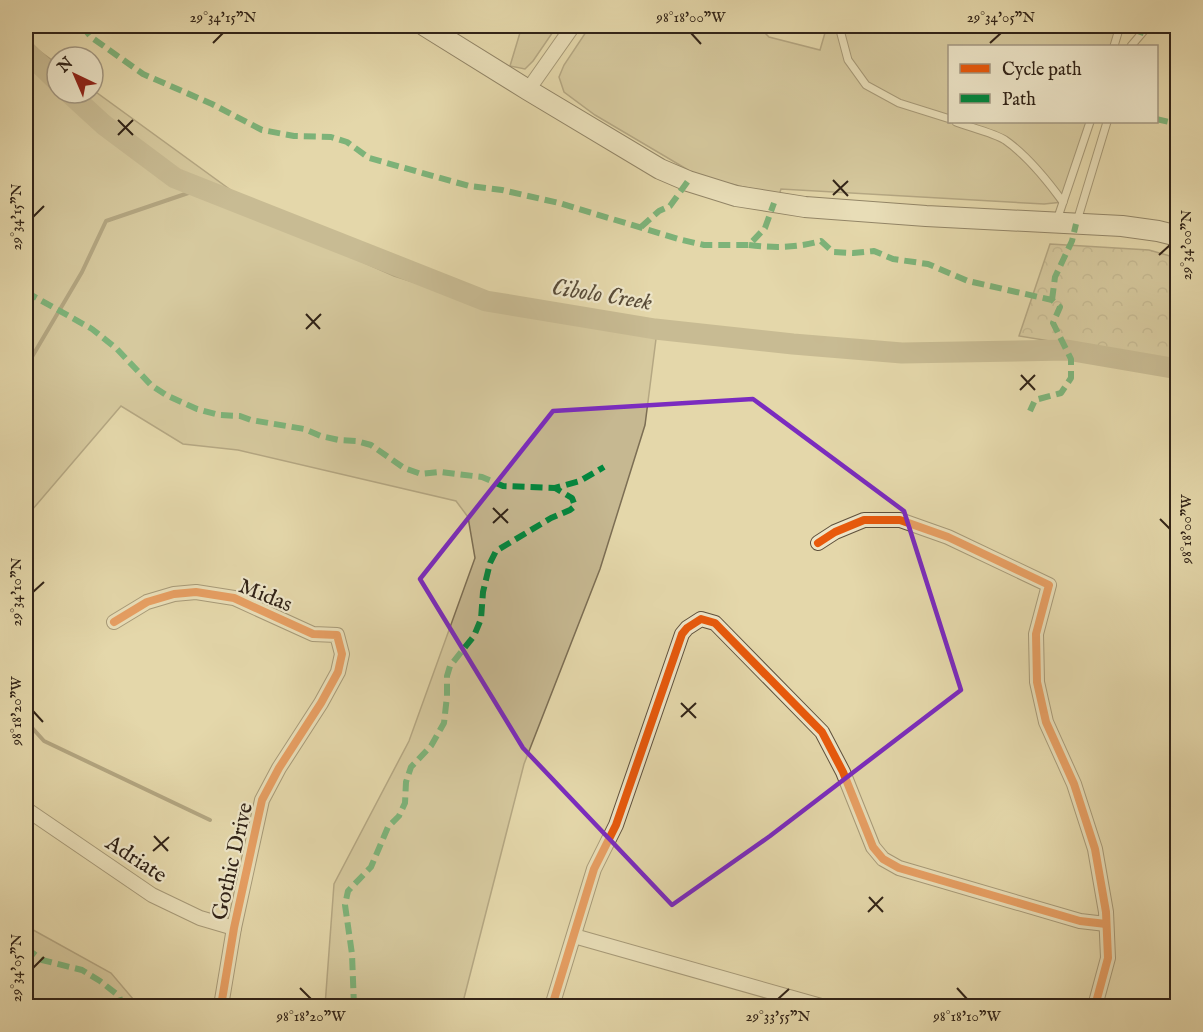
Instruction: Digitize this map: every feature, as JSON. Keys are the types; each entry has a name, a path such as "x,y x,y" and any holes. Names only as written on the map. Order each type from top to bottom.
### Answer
{"main road":[{"path":"425,26 660,169 688,181 736,196 805,207 1122,226 1178,236"}],"street":[{"path":"528,90 573,26"},
{"path":"818,543 835,532 864,520 900,520 948,537 1049,585 1036,634 1037,682 1047,722 1074,784 1095,849 1106,924 1108,958 1095,1006"},
{"name":"Midas","path":"114,622 147,602 174,594 196,592 234,598 313,634 337,635"},
{"path":"552,1006 594,869 616,825 682,634 701,614 715,623 822,732 843,772 873,847 883,859 899,868 1080,921 1106,924"},
{"name":"Gothic Drive","path":"221,1006 234,928 262,801 279,768 338,672 342,654 337,635"},
{"name":"Adriate","path":"26,809 152,895 200,918 234,928"},
{"path":"574,936 821,1006"}],"lane":[{"path":"841,26 848,60 866,85 899,103 948,118"},
{"path":"1114,45 1120,26"},
{"path":"1132,45 1148,26"},
{"path":"959,123 1003,139 1048,182 1063,202"},
{"path":"1066,223 1063,202 1090,123"},
{"path":"1066,223 1107,123"}],"highlighted area":[{"path":"753,399 904,511 961,690 770,836 672,905 523,748 420,579 553,411"}],"green space":[{"path":"522,26 557,26 525,69 510,66"},
{"path":"590,26 758,26 769,37 820,50 827,26 1120,26 1114,45 948,45 948,123 1090,123 1063,202 1044,204 781,189 779,195 700,177 595,115 564,92 559,77 564,65"},
{"path":"26,41 45,55 45,105 105,105 105,99 279,225 394,276 499,309 613,330 657,331 645,425 600,569 524,764 462,1006 325,1006 334,884 409,741 475,558 468,517 456,501 238,450 183,444 121,406 26,517"},
{"path":"1050,244 1149,250 1177,258 1177,372 1129,354 1019,336"},
{"path":"26,926 111,973 139,1006 26,1006"}],"waterway":[{"name":"Cibolo Creek","path":"26,51 45,69"},
{"name":"Cibolo Creek","path":"82,105 104,125 175,178 486,301 655,329 793,344 902,353 1067,350 1178,369"},
{"path":"26,367 82,272 106,221 203,188"},
{"path":"26,721 44,741 210,820"}],"marked path":[{"path":"82,26 91,37 143,74 212,104 262,130 294,136 331,137 347,142 369,158 469,186 502,190 559,203 704,245 749,245 765,228 774,203"},
{"path":"1140,35 1143,26"},
{"path":"1158,119 1178,124"},
{"path":"641,227 659,211 670,206 688,181"},
{"path":"1052,300 1055,277 1072,241 1076,224"},
{"path":"749,245 785,247 821,241 833,252 874,251 893,259 928,264 968,281 1052,300 1060,307 1053,323 1071,359 1071,378 1061,393 1035,400 1030,411"},
{"path":"26,292 92,329 117,349 151,385 166,395 197,409 219,415 240,416 304,429 321,436 371,445 404,468 421,474 440,472 482,477 503,486 555,488 580,481 604,467"},
{"path":"354,1006 352,954 345,905 348,891 371,867 388,827 399,816 405,803 406,782 411,767 431,746 444,723 447,676 450,666 474,636 481,619 483,592 490,563 496,551 575,506 572,498 555,488"},
{"path":"26,948 42,960 82,970 119,996 122,1006"}],"cycle path":[{"path":"818,543 835,532 864,520 900,520 948,537 1049,585 1036,634 1037,682 1046,722 1074,784 1095,849 1106,912 1108,958 1095,1006"},
{"path":"114,622 147,602 174,594 196,592 234,598 313,634 337,635 342,654 338,672 262,800 234,928 221,1006"},
{"path":"552,1006 594,869 616,825 682,634 701,619 715,623 822,732 843,772 873,847 883,859 899,868 1080,921 1106,924"}]}
